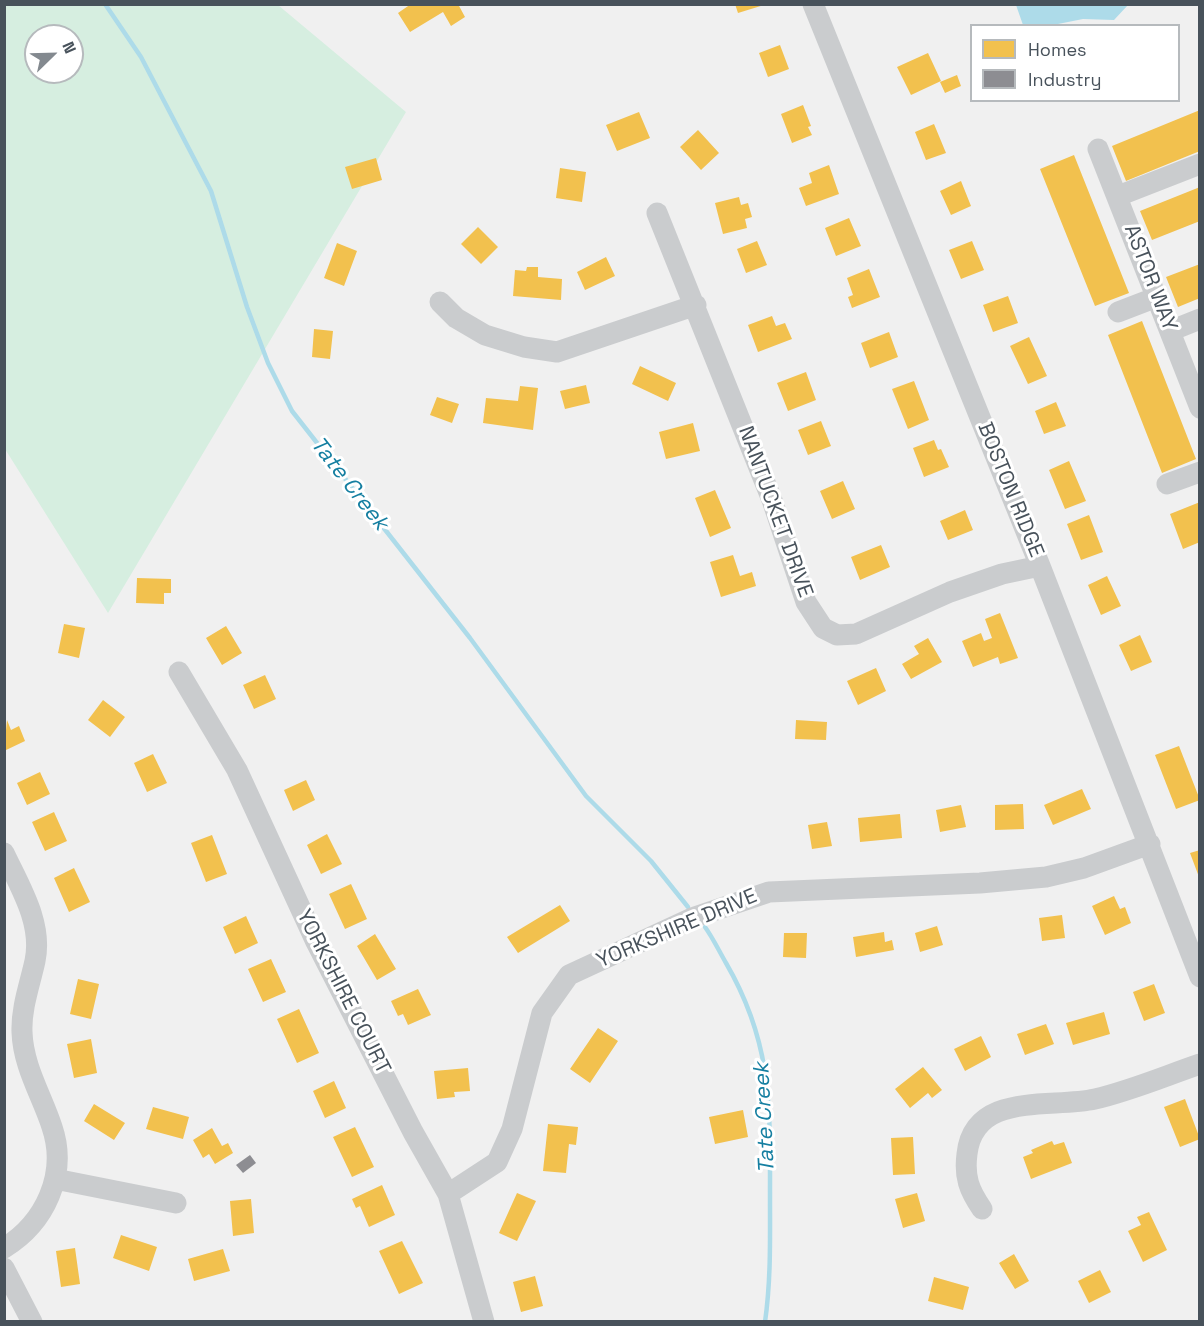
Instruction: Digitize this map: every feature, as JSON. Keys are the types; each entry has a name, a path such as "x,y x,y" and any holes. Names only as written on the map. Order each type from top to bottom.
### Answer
{"street":[{"name":"BOSTON RIDGE","path":"813,4 1040,566 1200,977"},
{"name":"ASTOR WAY","path":"1098,149 1200,408"},
{"path":"1118,196 1200,164"},
{"name":"NANTUCKET DRIVE","path":"657,213 696,305 772,500 806,602 823,627 837,635 856,634 950,592 1002,574 1040,566"},
{"path":"1118,312 1157,297"},
{"path":"441,302 456,318 485,335 524,347 557,352 696,305"},
{"path":"1170,331 1200,319"},
{"path":"1167,484 1200,472"},
{"name":"YORKSHIRE COURT","path":"178,672 237,770 316,942 413,1132 448,1194 484,1322"},
{"name":"YORKSHIRE DRIVE","path":"448,1194 497,1162 512,1130 542,1013 569,975 692,918 769,892 981,883 1046,877 1084,868 1150,844"},
{"path":"4,854 33,918 36,958 22,1032 25,1053 56,1142 55,1179 47,1205 35,1223 4,1248"},
{"path":"982,1209 970,1192 965,1172 968,1143 983,1119 1001,1110 1027,1104 1058,1105 1096,1098 1200,1065"},
{"path":"55,1179 176,1203"},
{"path":"4,1268 32,1322"}],"green space":[{"path":"5,5 278,5 406,112 108,613 5,449"}],"water":[{"path":"1016,4 1128,5 1114,20 1083,19 1058,24 1023,24"}],"building: Homes":[{"path":"411,4 458,4 465,17 451,26 443,12 410,32 398,13"},
{"path":"735,4 764,4 764,5 738,13"},
{"path":"780,45 789,69 768,77 759,53"},
{"path":"928,53 941,81 911,95 897,67"},
{"path":"957,75 961,86 945,93 940,82"},
{"path":"803,105 812,135 792,143 781,114"},
{"path":"1200,110 1200,151 1126,181 1112,146"},
{"path":"639,112 650,138 617,151 606,125"},
{"path":"934,124 946,153 926,160 915,132"},
{"path":"698,130 719,153 701,170 680,147"},
{"path":"1074,155 1129,293 1095,306 1040,169"},
{"path":"376,158 382,180 352,189 345,167"},
{"path":"829,165 839,194 806,206 799,188 812,183 809,173"},
{"path":"560,168 586,172 582,202 556,198"},
{"path":"961,181 971,206 951,215 940,191"},
{"path":"1200,187 1200,221 1152,240 1140,211"},
{"path":"739,197 741,205 748,203 752,217 745,219 747,228 723,234 715,203"},
{"path":"849,218 861,246 836,256 825,228"},
{"path":"478,227 498,247 481,264 461,244"},
{"path":"757,241 767,265 746,273 737,249"},
{"path":"972,241 984,270 961,279 949,250"},
{"path":"337,243 357,251 344,286 324,278"},
{"path":"606,257 615,276 585,290 577,272"},
{"path":"1200,264 1200,298 1178,307 1166,277"},
{"path":"527,267 538,267 538,277 562,279 561,300 513,296 515,270 526,271"},
{"path":"869,269 880,297 852,308 848,297 853,295 847,278"},
{"path":"1008,296 1018,323 993,332 983,305"},
{"path":"772,316 776,326 785,323 792,339 758,352 748,325"},
{"path":"1142,321 1196,459 1162,473 1108,335"},
{"path":"314,329 333,331 330,359 312,357"},
{"path":"889,332 898,357 870,368 861,343"},
{"path":"1029,337 1047,376 1028,384 1010,346"},
{"path":"640,366 676,383 668,401 632,384"},
{"path":"806,372 816,400 788,411 777,383"},
{"path":"914,381 929,420 908,429 892,389"},
{"path":"586,385 590,403 565,409 560,391"},
{"path":"520,386 538,388 533,430 483,423 486,398 518,401"},
{"path":"437,397 459,404 452,423 430,415"},
{"path":"1056,402 1066,426 1044,434 1035,411"},
{"path":"821,421 831,446 808,455 798,430"},
{"path":"693,423 700,451 666,459 659,432"},
{"path":"934,440 949,467 924,477 913,448"},
{"path":"1069,461 1086,501 1065,509 1049,470"},
{"path":"843,481 855,509 832,519 820,491"},
{"path":"715,490 731,528 710,537 695,498"},
{"path":"1200,502 1200,542 1183,549 1170,514"},
{"path":"965,510 973,530 948,540 940,521"},
{"path":"1089,515 1103,552 1081,560 1067,524"},
{"path":"881,545 890,567 860,580 851,557"},
{"path":"733,555 740,576 752,572 756,586 721,597 710,562"},
{"path":"1107,576 1121,606 1101,615 1088,585"},
{"path":"137,578 171,579 171,593 164,593 164,604 136,603"},
{"path":"1000,613 1018,658 1000,664 998,657 973,667 962,641 981,633 984,641 992,638 985,619"},
{"path":"64,624 85,628 79,658 58,653"},
{"path":"226,626 242,653 222,665 206,638"},
{"path":"1140,635 1152,662 1131,671 1119,645"},
{"path":"928,638 942,662 911,679 902,664 919,654 914,646"},
{"path":"876,668 886,691 858,705 847,681"},
{"path":"265,675 276,699 254,709 243,685"},
{"path":"103,700 125,717 110,737 88,720"},
{"path":"7,720 11,730 19,726 25,741 4,751"},
{"path":"796,720 827,722 826,740 795,739"},
{"path":"1179,746 1200,800 1176,809 1155,755"},
{"path":"153,754 167,783 147,792 134,763"},
{"path":"40,772 50,794 27,805 17,783"},
{"path":"306,780 315,800 293,811 284,790"},
{"path":"1082,789 1091,809 1053,825 1044,805"},
{"path":"1023,804 1024,829 995,830 995,805"},
{"path":"961,805 966,827 940,832 936,810"},
{"path":"54,812 67,841 45,851 32,822"},
{"path":"900,814 902,838 860,842 858,818"},
{"path":"827,822 832,846 812,849 808,825"},
{"path":"327,834 342,864 321,874 307,845"},
{"path":"212,835 227,874 206,882 191,843"},
{"path":"1200,850 1200,877 1199,877 1190,853"},
{"path":"74,868 90,902 69,912 54,878"},
{"path":"351,884 367,919 345,929 329,894"},
{"path":"1114,896 1120,909 1125,907 1131,923 1105,935 1092,906"},
{"path":"560,905 570,921 518,953 507,937"},
{"path":"1062,915 1065,938 1042,941 1039,918"},
{"path":"246,916 258,943 235,954 223,927"},
{"path":"937,926 943,945 920,952 915,933"},
{"path":"884,932 885,942 892,940 894,950 856,957 853,937"},
{"path":"784,933 807,933 806,958 783,957"},
{"path":"375,934 396,969 377,980 357,946"},
{"path":"271,959 286,992 263,1002 248,969"},
{"path":"78,979 99,984 91,1019 70,1014"},
{"path":"1154,984 1165,1013 1144,1021 1133,992"},
{"path":"418,989 431,1015 408,1025 403,1014 398,1016 391,1001"},
{"path":"299,1009 319,1053 297,1063 277,1019"},
{"path":"1104,1012 1110,1034 1073,1045 1066,1023"},
{"path":"1046,1024 1054,1044 1025,1055 1017,1034"},
{"path":"598,1028 618,1041 590,1083 570,1069"},
{"path":"981,1036 991,1057 965,1071 954,1049"},
{"path":"91,1039 97,1073 74,1078 67,1044"},
{"path":"923,1067 942,1090 932,1098 928,1093 910,1108 895,1089"},
{"path":"468,1068 470,1091 454,1092 455,1097 437,1099 434,1071"},
{"path":"334,1081 346,1108 325,1118 313,1091"},
{"path":"1185,1099 1200,1139 1180,1147 1164,1107"},
{"path":"94,1104 125,1123 114,1140 84,1121"},
{"path":"153,1107 189,1117 183,1139 146,1129"},
{"path":"743,1110 748,1137 715,1144 709,1117"},
{"path":"548,1124 578,1127 576,1145 569,1144 566,1173 543,1171"},
{"path":"355,1127 374,1167 352,1177 333,1137"},
{"path":"212,1128 222,1146 228,1143 233,1153 215,1164 209,1154 203,1158 193,1140"},
{"path":"913,1137 915,1174 893,1175 891,1138"},
{"path":"1052,1141 1054,1145 1064,1142 1072,1163 1031,1179 1023,1157 1033,1153 1031,1150"},
{"path":"382,1185 395,1215 369,1227 360,1206 356,1208 352,1199"},
{"path":"517,1193 536,1201 517,1241 499,1233"},
{"path":"917,1193 925,1221 903,1228 895,1199"},
{"path":"251,1199 254,1233 233,1236 230,1201"},
{"path":"1149,1212 1167,1250 1143,1262 1128,1231 1141,1225 1137,1217"},
{"path":"121,1235 157,1247 149,1271 113,1258"},
{"path":"402,1241 423,1283 399,1294 379,1251"},
{"path":"75,1248 80,1284 61,1287 56,1251"},
{"path":"223,1249 230,1271 194,1281 188,1259"},
{"path":"1014,1254 1029,1281 1015,1289 999,1263"},
{"path":"1100,1270 1111,1292 1089,1303 1078,1281"},
{"path":"535,1276 543,1306 521,1312 513,1282"},
{"path":"934,1277 969,1287 963,1310 928,1301"}],"building: Industry":[{"path":"250,1155 256,1163 243,1173 236,1165"}],"waterway":[{"name":"Tate Creek","path":"105,4 141,57 211,191 247,307 268,363 292,411 470,638 586,796 651,861 688,907"},
{"name":"Tate Creek","path":"705,927 741,993 753,1021 766,1077 770,1134 770,1229 765,1322"}]}
